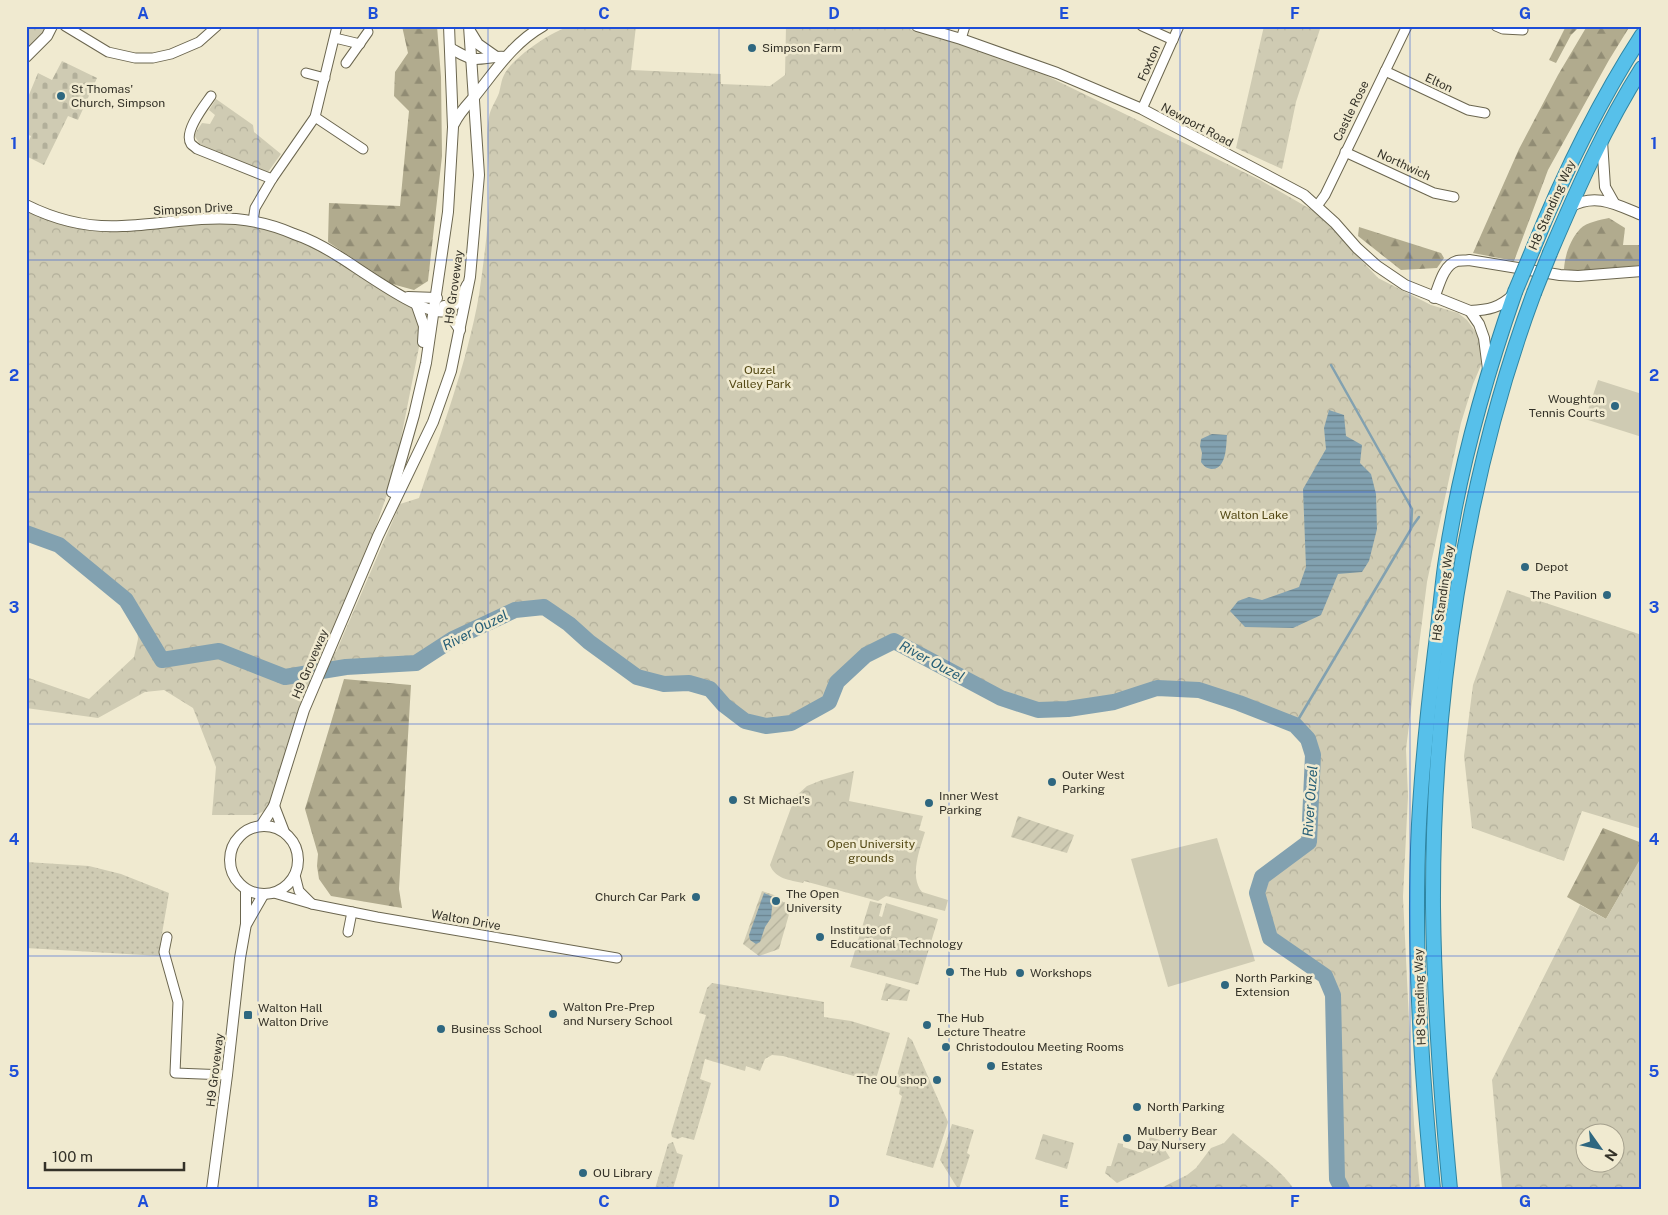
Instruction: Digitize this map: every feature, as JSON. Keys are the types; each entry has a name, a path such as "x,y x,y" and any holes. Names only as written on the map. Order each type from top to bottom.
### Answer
{"highway":[{"name":"H8 Standing Way","path":"1432,1189 1419,982 1417,906 1424,744 1446,564 1462,479 1488,374 1515,292 1571,161 1622,66 1642,36"},
{"name":"H8 Standing Way","path":"1450,1189 1444,1128 1435,982 1433,906 1439,763 1448,665 1461,567 1489,437 1534,293 1570,207 1602,140 1642,68"}],"street":[{"path":"26,57 47,36 52,26"},
{"path":"65,26 108,52 135,58 153,58 170,54 199,42 217,26"},
{"path":"253,221 255,208 272,179 315,117 337,26"},
{"name":"H9 Groveway","path":"378,536 397,478 426,363 448,212 453,126 449,26"},
{"path":"453,126 500,57 543,26"},
{"name":"Newport Road","path":"916,26 961,39 1057,73 1142,109 1296,191 1317,206 1377,266 1405,285 1470,311"},
{"path":"961,39 965,26"},
{"path":"1142,26 1172,40"},
{"name":"Foxton","path":"1142,109 1179,26"},
{"name":"Castle Rose","path":"1317,206 1325,195 1407,26"},
{"path":"1496,26 1503,29 1523,30"},
{"path":"469,28 478,44 500,57"},
{"name":"H9 Groveway","path":"261,826 274,806 304,710 378,536 433,422 451,371 470,277 479,175 469,28"},
{"path":"346,63 368,32"},
{"path":"334,38 360,44"},
{"path":"450,48 470,58 500,57"},
{"name":"Elton","path":"1384,71 1468,110 1485,113"},
{"path":"306,73 325,78"},
{"path":"211,96 191,127 189,137 191,144 198,149 272,179"},
{"path":"315,117 363,149"},
{"path":"1602,140 1605,186 1614,203"},
{"name":"Northwich","path":"1345,152 1434,193 1454,197"},
{"path":"1570,207 1580,201 1598,199 1614,203 1642,215"},
{"name":"Simpson Drive","path":"26,205 59,219 100,226 122,226 212,218 253,221 311,240 336,254 395,293 434,311"},
{"path":"1434,298 1442,276 1448,266 1456,261 1469,260 1560,275 1578,276 1642,272"},
{"path":"434,311 447,310 460,296 470,277"},
{"path":"1470,311 1485,310 1504,303 1515,292"},
{"name":"Simpson Drive","path":"406,297 436,298"},
{"path":"436,298 447,310 460,330"},
{"path":"414,415 414,389 424,337 424,326 416,303"},
{"path":"1470,311 1479,324 1484,338 1488,374"},
{"path":"274,806 284,832"},
{"path":"261,826 277,828 284,832 292,841 297,851 298,863 295,875 288,884 274,893 263,895 246,890 239,884 230,869 229,859 235,841 242,833 251,828 261,826"},
{"path":"295,875 299,892 312,904"},
{"name":"H9 Groveway","path":"212,1189 240,958 246,924 246,890"},
{"name":"Walton Drive","path":"274,893 312,904 352,912 617,958"},
{"name":"H9 Groveway","path":"246,924 263,895"},
{"path":"348,932 352,912"},
{"path":"167,937 164,952 178,1002 175,1072 227,1075"}],"green space":[{"path":"26,26 52,26 26,57"},
{"path":"402,26 437,26 441,77 442,156 428,281 414,290 392,284 328,242 329,203 400,206 409,111 394,96 395,72 408,53"},
{"name":"Ouzel Valley Park","path":"570,26 636,26 631,70 721,74 721,84 770,86 785,75 786,26 899,26 984,51 1039,72 1260,180 1312,210 1327,223 1378,278 1431,305 1458,313 1467,320 1478,335 1482,351 1482,363 1473,384 1461,423 1427,582 1406,749 1408,796 1403,897 1414,1124 1420,1189 1342,1189 1337,1179 1333,995 1325,976 1270,938 1257,893 1262,877 1309,842 1313,755 1308,739 1295,725 1239,703 1199,690 1157,688 1114,702 1068,709 1038,710 1001,698 894,641 866,655 837,682 829,702 806,718 799,721 766,726 745,721 724,705 710,689 689,683 664,684 637,677 544,607 515,610 453,639 416,663 346,667 321,671 274,806 256,815 212,815 216,767 193,708 164,690 145,692 98,718 26,708 26,677 89,699 134,657 138,639 136,617 126,600 59,545 26,533 26,205 78,223 212,218 282,229 406,297 419,324 420,342 394,474 329,651 336,652 400,504 419,498 461,372 479,295 486,242 489,202 487,135 489,117 499,93 503,77 515,61 524,53 543,39"},
{"path":"1264,26 1321,26 1296,102 1282,169 1236,148"},
{"path":"1566,26 1580,26 1571,35 1556,63 1549,60"},
{"path":"1587,26 1630,26 1548,170 1514,261 1473,253 1519,149 1558,75"},
{"path":"62,61 97,78 78,120 68,116 44,165 26,156 26,148 31,136 26,134 26,102 38,73 52,80"},
{"path":"216,99 253,125 254,132 281,154 268,172 201,146 194,135 202,123 210,124 215,115 209,110"},
{"path":"1609,218 1625,228 1623,245 1642,245 1642,265 1580,272 1564,269 1573,238 1580,229 1590,223"},
{"path":"1359,227 1441,253 1444,258 1437,268 1401,270 1358,236"},
{"name":"Woughton Tennis Courts","path":"1598,380 1642,394 1642,437 1585,419"},
{"path":"1507,590 1642,635 1642,829 1582,811 1564,861 1472,828 1464,756 1473,685"},
{"path":"344,679 411,685 399,889 402,908 331,896 319,879 318,854 305,809"},
{"name":"Open University grounds","path":"854,771 849,801 923,816 919,830 925,832 918,854 916,878 922,892 948,900 945,911 886,896 878,901 804,881 803,883 793,881 779,876 772,870 770,865 795,797 807,786"},
{"path":"1018,816 1074,835 1067,853 1011,837"},
{"path":"1603,828 1642,843 1642,857 1606,919 1567,897"},
{"path":"1217,838 1255,961 1168,987 1131,859"},
{"path":"1639,861 1642,862 1642,1189 1502,1189 1492,1080 1580,905 1606,919"},
{"path":"26,862 89,866 121,874 169,893 160,945 160,956 26,948"},
{"path":"762,891 777,896 783,902 792,904 779,949 759,956 743,944"},
{"path":"870,901 882,904 879,916 882,917 886,903 938,919 918,985 850,967"},
{"path":"712,983 824,1002 824,1017 851,1021 890,1033 875,1082 783,1056 772,1055 765,1059 760,1071 746,1066 745,1071 705,1059 700,1079 711,1083 694,1140 672,1137 671,1133 706,1015 699,1013 707,988"},
{"path":"886,983 910,990 907,1001 881,1000"},
{"path":"908,1037 912,1040 948,1122 933,1168 886,1155 902,1096 899,1094 900,1088 894,1086"},
{"path":"952,1124 974,1130 967,1153 970,1155 959,1189 940,1160"},
{"path":"1233,1133 1274,1167 1294,1189 1159,1189 1187,1175 1196,1168 1211,1148 1224,1143"},
{"path":"1043,1134 1074,1143 1067,1169 1035,1159"},
{"path":"1150,1137 1163,1141 1162,1145 1170,1158 1117,1183 1105,1173 1107,1166 1111,1166 1118,1143 1123,1144 1123,1147 1143,1153"},
{"path":"673,1142 677,1153 683,1155 673,1189 655,1189 668,1144"}],"water":[{"name":"Walton Lake","path":"1329,410 1344,415 1346,436 1362,445 1360,463 1371,474 1376,494 1377,529 1369,561 1362,572 1338,574 1321,615 1293,628 1245,627 1230,611 1238,601 1249,597 1262,600 1299,587 1306,567 1303,489 1326,449 1324,428"},
{"path":"1212,434 1227,435 1223,461 1220,466 1211,469 1205,467 1201,462 1202,453 1200,446 1201,439"},
{"path":"764,893 773,897 771,918 765,927 760,942 756,944 750,940 749,935"}],"waterway":[{"path":"26,30 30,26"},
{"path":"1295,725 1411,529 1412,509 1331,365"},
{"path":"1411,528 1419,517"},
{"name":"River Ouzel","path":"26,533 59,545 126,600 162,660 219,651 285,677 346,667 416,663 453,639 515,610 544,607 637,677 664,684 689,683 710,689 724,705 745,721 766,726 791,723 829,702 837,682 866,655 894,641 1001,698 1038,710 1068,709 1114,702 1157,688 1199,690 1295,725 1308,739 1313,755 1309,842 1262,877 1257,893 1270,938 1325,976 1333,995 1337,1179 1342,1189"}],"place":[{"name":"Simpson Farm","path":"752,48"},
{"name":"St Thomas' Church, Simpson","path":"61,96"},
{"name":"Woughton Tennis Courts","path":"1615,406"},
{"name":"Depot","path":"1525,567"},
{"name":"The Pavilion","path":"1607,595"},
{"name":"Outer West Parking","path":"1052,782"},
{"name":"St Michael's","path":"733,800"},
{"name":"Inner West Parking","path":"929,803"},
{"name":"Church Car Park","path":"696,897"},
{"name":"The Open University","path":"776,901"},
{"name":"Institute of Educational Technology","path":"820,937"},
{"name":"The Hub","path":"950,972"},
{"name":"Workshops","path":"1020,973"},
{"name":"North Parking Extension","path":"1225,985"},
{"name":"Walton Pre-Prep and Nursery School","path":"553,1014"},
{"name":"Walton Hall Walton Drive","path":"248,1015"},
{"name":"The Hub Lecture Theatre","path":"927,1025"},
{"name":"Business School","path":"441,1029"},
{"name":"Christodoulou Meeting Rooms","path":"946,1047"},
{"name":"Estates","path":"991,1066"},
{"name":"The OU shop","path":"937,1080"},
{"name":"North Parking","path":"1137,1107"},
{"name":"Mulberry Bear Day Nursery","path":"1127,1138"},
{"name":"OU Library","path":"583,1173"}]}
